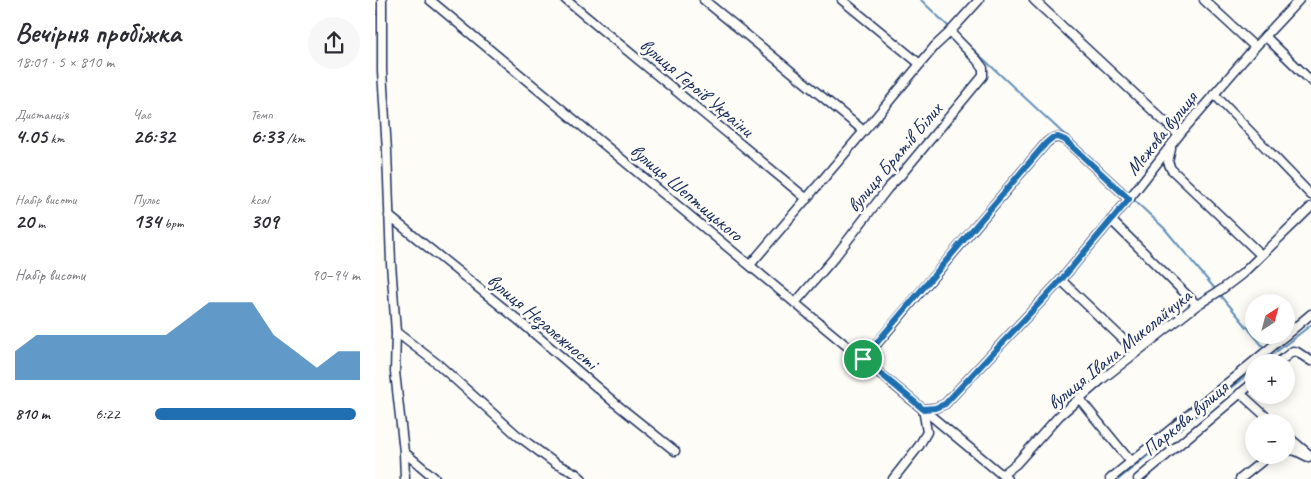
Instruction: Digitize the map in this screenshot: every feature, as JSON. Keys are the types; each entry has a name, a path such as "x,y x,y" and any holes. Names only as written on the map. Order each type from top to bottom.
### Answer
{"street":[{"path":"382,0 382,71 396,332 395,372 404,452 405,479"},
{"name":"вулиця Шептицького","path":"431,0 1004,477"},
{"name":"вулиця Героїв України","path":"566,0 807,199"},
{"path":"704,0 864,131"},
{"path":"842,0 920,64"},
{"path":"750,265 935,46 979,0"},
{"path":"1034,0 1179,135"},
{"path":"1204,0 1255,47"},
{"name":"Межова вулиця","path":"923,409 935,408 945,404 1061,280 1129,199 1179,135 1255,47 1299,0"},
{"name":"вулиця Братів Білих","path":"795,303 888,188 983,76 983,68 950,32"},
{"path":"1265,36 1311,81"},
{"path":"1214,94 1311,195"},
{"path":"863,359 1052,138 1058,137 1065,140 1129,199"},
{"path":"1173,143 1168,162 1171,169 1261,254"},
{"name":"вулиця Івана Миколайчука","path":"1004,477 1059,416 1079,398 1197,305 1242,274 1311,208"},
{"name":"вулиця Незалежності","path":"389,216 522,323 675,451"},
{"path":"1111,220 1197,305"},
{"path":"1061,280 1135,353"},
{"path":"1295,327 1311,314"},
{"path":"396,332 439,365 517,435 556,464 575,473 582,479"},
{"path":"1110,479 1275,344"},
{"path":"1289,354 1293,351 1297,352 1311,361"},
{"name":"Паркова вулиця","path":"1138,479 1245,390"},
{"path":"1241,393 1263,414"},
{"path":"1079,398 1131,462"},
{"path":"893,479 919,446 927,432 923,409"},
{"path":"1295,443 1311,457"},
{"path":"1295,451 1311,457"},
{"path":"404,452 436,479"},
{"path":"1240,479 1259,464"}],"waterway":[{"path":"921,0 949,27"},
{"path":"959,36 1068,138"},
{"path":"1134,200 1164,228 1216,290"},
{"path":"1219,293 1266,350"},
{"path":"1273,354 1311,325"},
{"path":"1119,479 1245,376"}],"route":[{"path":"1058,137 1065,140 1129,199 1061,280 945,404 935,408 923,409 863,359 1052,138 1058,137"}]}
